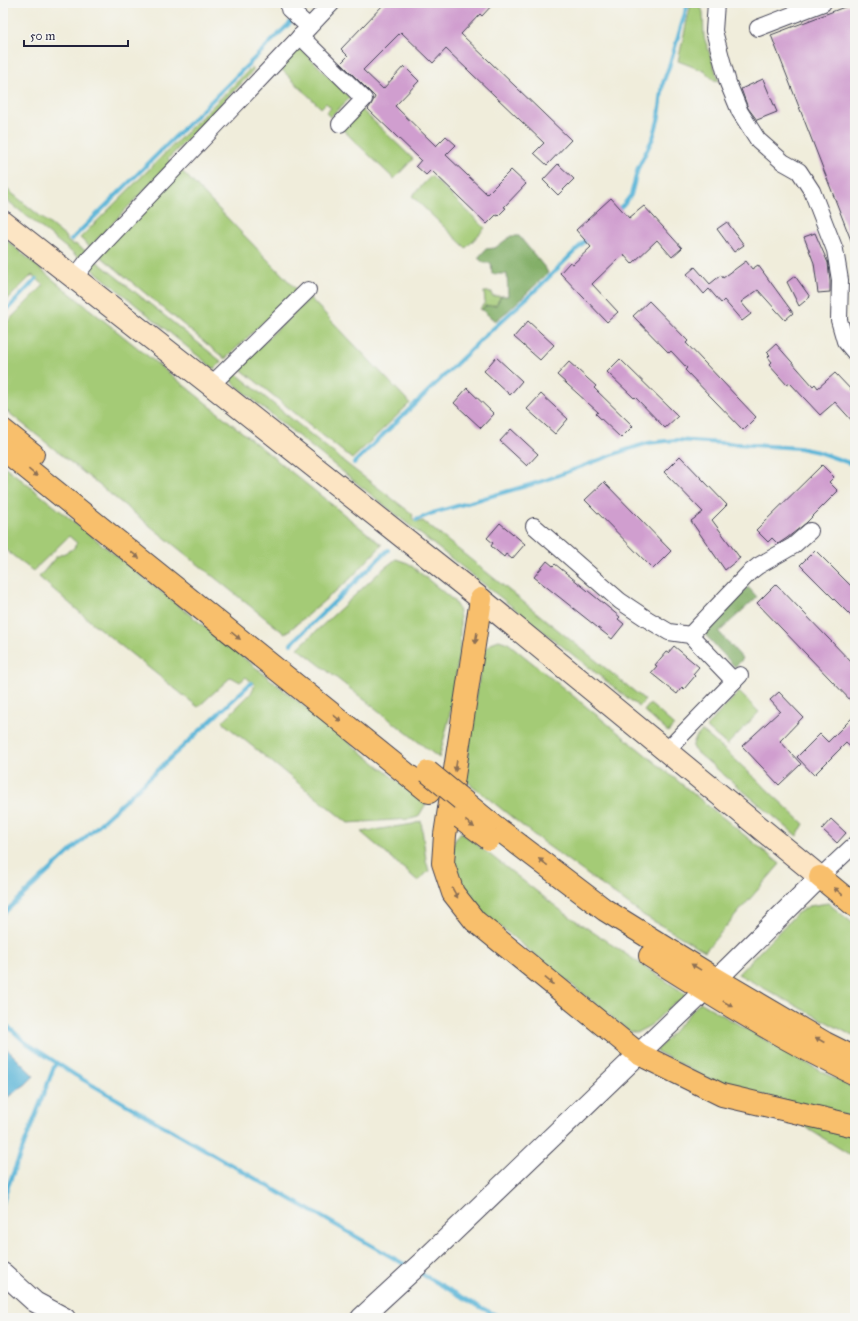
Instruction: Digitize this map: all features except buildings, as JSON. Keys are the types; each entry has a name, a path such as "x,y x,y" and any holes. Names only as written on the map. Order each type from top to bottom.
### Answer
{"highway":[{"path":"3,430 429,782"},
{"path":"3,449 429,782 489,830 599,923 694,984 820,1058 855,1074"},
{"path":"482,599 445,835 443,863 453,893 475,922 639,1054 722,1095 855,1126"},
{"path":"489,830 605,910 708,974 825,1043 855,1058"},
{"path":"820,877 855,906"}],"main road":[{"path":"3,222 482,599 820,877"}],"street":[{"path":"74,278 298,21 332,3"},
{"path":"716,3 714,31 728,83 740,112 758,140 783,162 799,171 812,191 835,250 840,280 839,320 845,341 855,353"},
{"path":"758,28 823,3"},
{"path":"298,21 364,99 340,124"},
{"path":"211,385 308,290"},
{"path":"534,526 620,601 670,632 690,635 737,678 666,751"},
{"path":"690,635 749,573 758,566 793,546 810,531"},
{"path":"723,973 855,844"},
{"path":"361,1318 423,1261 696,999"},
{"path":"3,1273 35,1302 65,1318"}],"green space":[{"path":"691,3 697,3 700,5 703,12 704,37 719,81 714,80 704,71 678,61"},
{"path":"298,46 350,98 330,117 326,113 331,108 326,103 321,108 278,66"},
{"path":"251,68 254,70 168,159 171,162 90,247 80,238"},
{"path":"360,108 413,159 394,179 341,128"},
{"path":"180,169 297,290 225,359 99,255"},
{"path":"431,176 485,228 466,248 412,196"},
{"path":"3,186 67,238 67,241 86,251 80,259 3,197"},
{"path":"511,236 519,236 548,273 509,310 495,321 482,310 485,306 496,305 501,296 508,296 507,274 492,274 491,263 484,263 478,258 486,249 495,248"},
{"path":"3,237 51,278 382,545 350,579 285,634 3,408 3,326 44,285 32,275 3,304"},
{"path":"94,259 222,362 214,369 92,269"},
{"path":"484,292 492,292 492,296 501,296 496,305 485,306 482,310 480,309 485,302"},
{"path":"310,298 410,403 352,459 238,367"},
{"path":"233,371 347,464 411,513 413,515 412,518 418,522 423,521 645,700 639,707 404,521 230,380 229,377"},
{"path":"3,465 426,804 418,817 410,819 348,823 222,722 251,693 255,685 246,677 240,682 231,677 198,707 90,621 39,577 56,557 73,549 77,543 69,536 33,571 3,548"},
{"path":"396,559 408,563 453,600 458,608 460,618 460,649 449,719 439,758 298,648 383,569"},
{"path":"748,587 757,597 719,632 743,659 735,667 701,630"},
{"path":"499,640 508,643 780,864 705,951 643,915 544,843 464,779 483,652 491,643"},
{"path":"739,692 759,712 727,745 706,727"},
{"path":"650,704 674,725 668,732 644,711"},
{"path":"702,731 727,752 804,824 797,836 693,749 694,741"},
{"path":"421,821 426,860 429,871 418,881 361,832 413,824"},
{"path":"461,832 563,912 690,997 674,1003 651,1025 636,1033 629,1031 472,904 463,889 455,868 453,843"},
{"path":"828,903 855,925 855,1037 738,974 796,914 809,906"},
{"path":"700,1002 798,1059 855,1089 855,1118 731,1087 706,1078 656,1051"},
{"path":"795,1118 855,1131 855,1158 810,1130"}],"water":[{"path":"6,1048 34,1076 26,1084 5,1099 3,1096 3,1050"}],"waterway":[{"path":"299,14 309,3"},
{"path":"616,211 631,195 638,168 653,138 659,117 663,83 688,3"},
{"path":"71,240 294,19"},
{"path":"354,463 485,336 539,287 589,237"},
{"path":"3,314 36,279"},
{"path":"416,520 433,513 543,481 648,443 676,440 799,448 818,452 855,465"},
{"path":"291,644 388,550"},
{"path":"3,914 251,683"},
{"path":"3,1022 25,1042 75,1075 409,1267"},
{"path":"3,1203 5,1194 56,1062"},
{"path":"418,1272 502,1318"}]}
